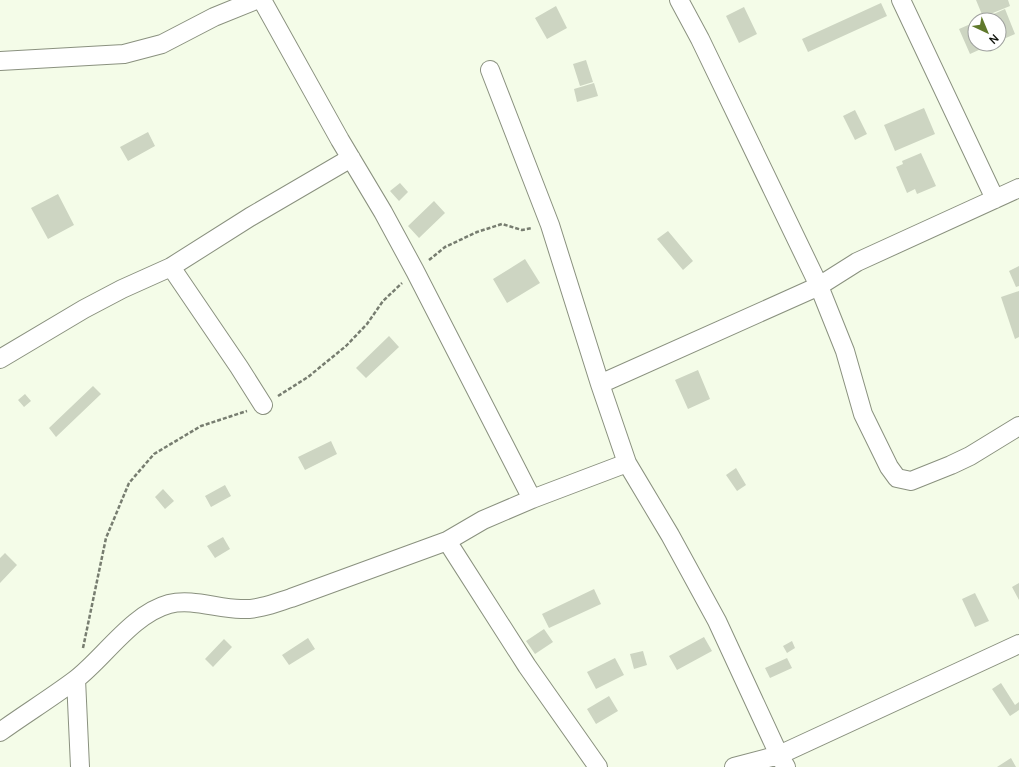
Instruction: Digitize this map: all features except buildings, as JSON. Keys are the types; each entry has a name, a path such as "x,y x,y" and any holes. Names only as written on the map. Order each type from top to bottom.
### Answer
{"street":[{"path":"0,61 124,54 162,44 214,17 256,0"},
{"path":"262,0 415,271 532,499"},
{"path":"679,0 700,39 820,286 845,351 863,414 888,467 897,478 911,481 951,466 1019,426"},
{"path":"901,0 994,199"},
{"path":"490,70 550,225 600,384 627,462 670,535 717,621 783,761"},
{"path":"0,359 90,306 122,289 171,267 351,158"},
{"path":"600,384 820,286 857,262 1019,188"},
{"path":"171,267 239,367 262,406"},
{"path":"0,732 76,679 134,625 150,613 169,604 186,603 241,610 265,606 291,598 447,541 483,520 627,462"},
{"path":"447,541 527,666 598,767"},
{"path":"734,767 783,761 1019,644"},
{"path":"76,679 80,767"}]}
